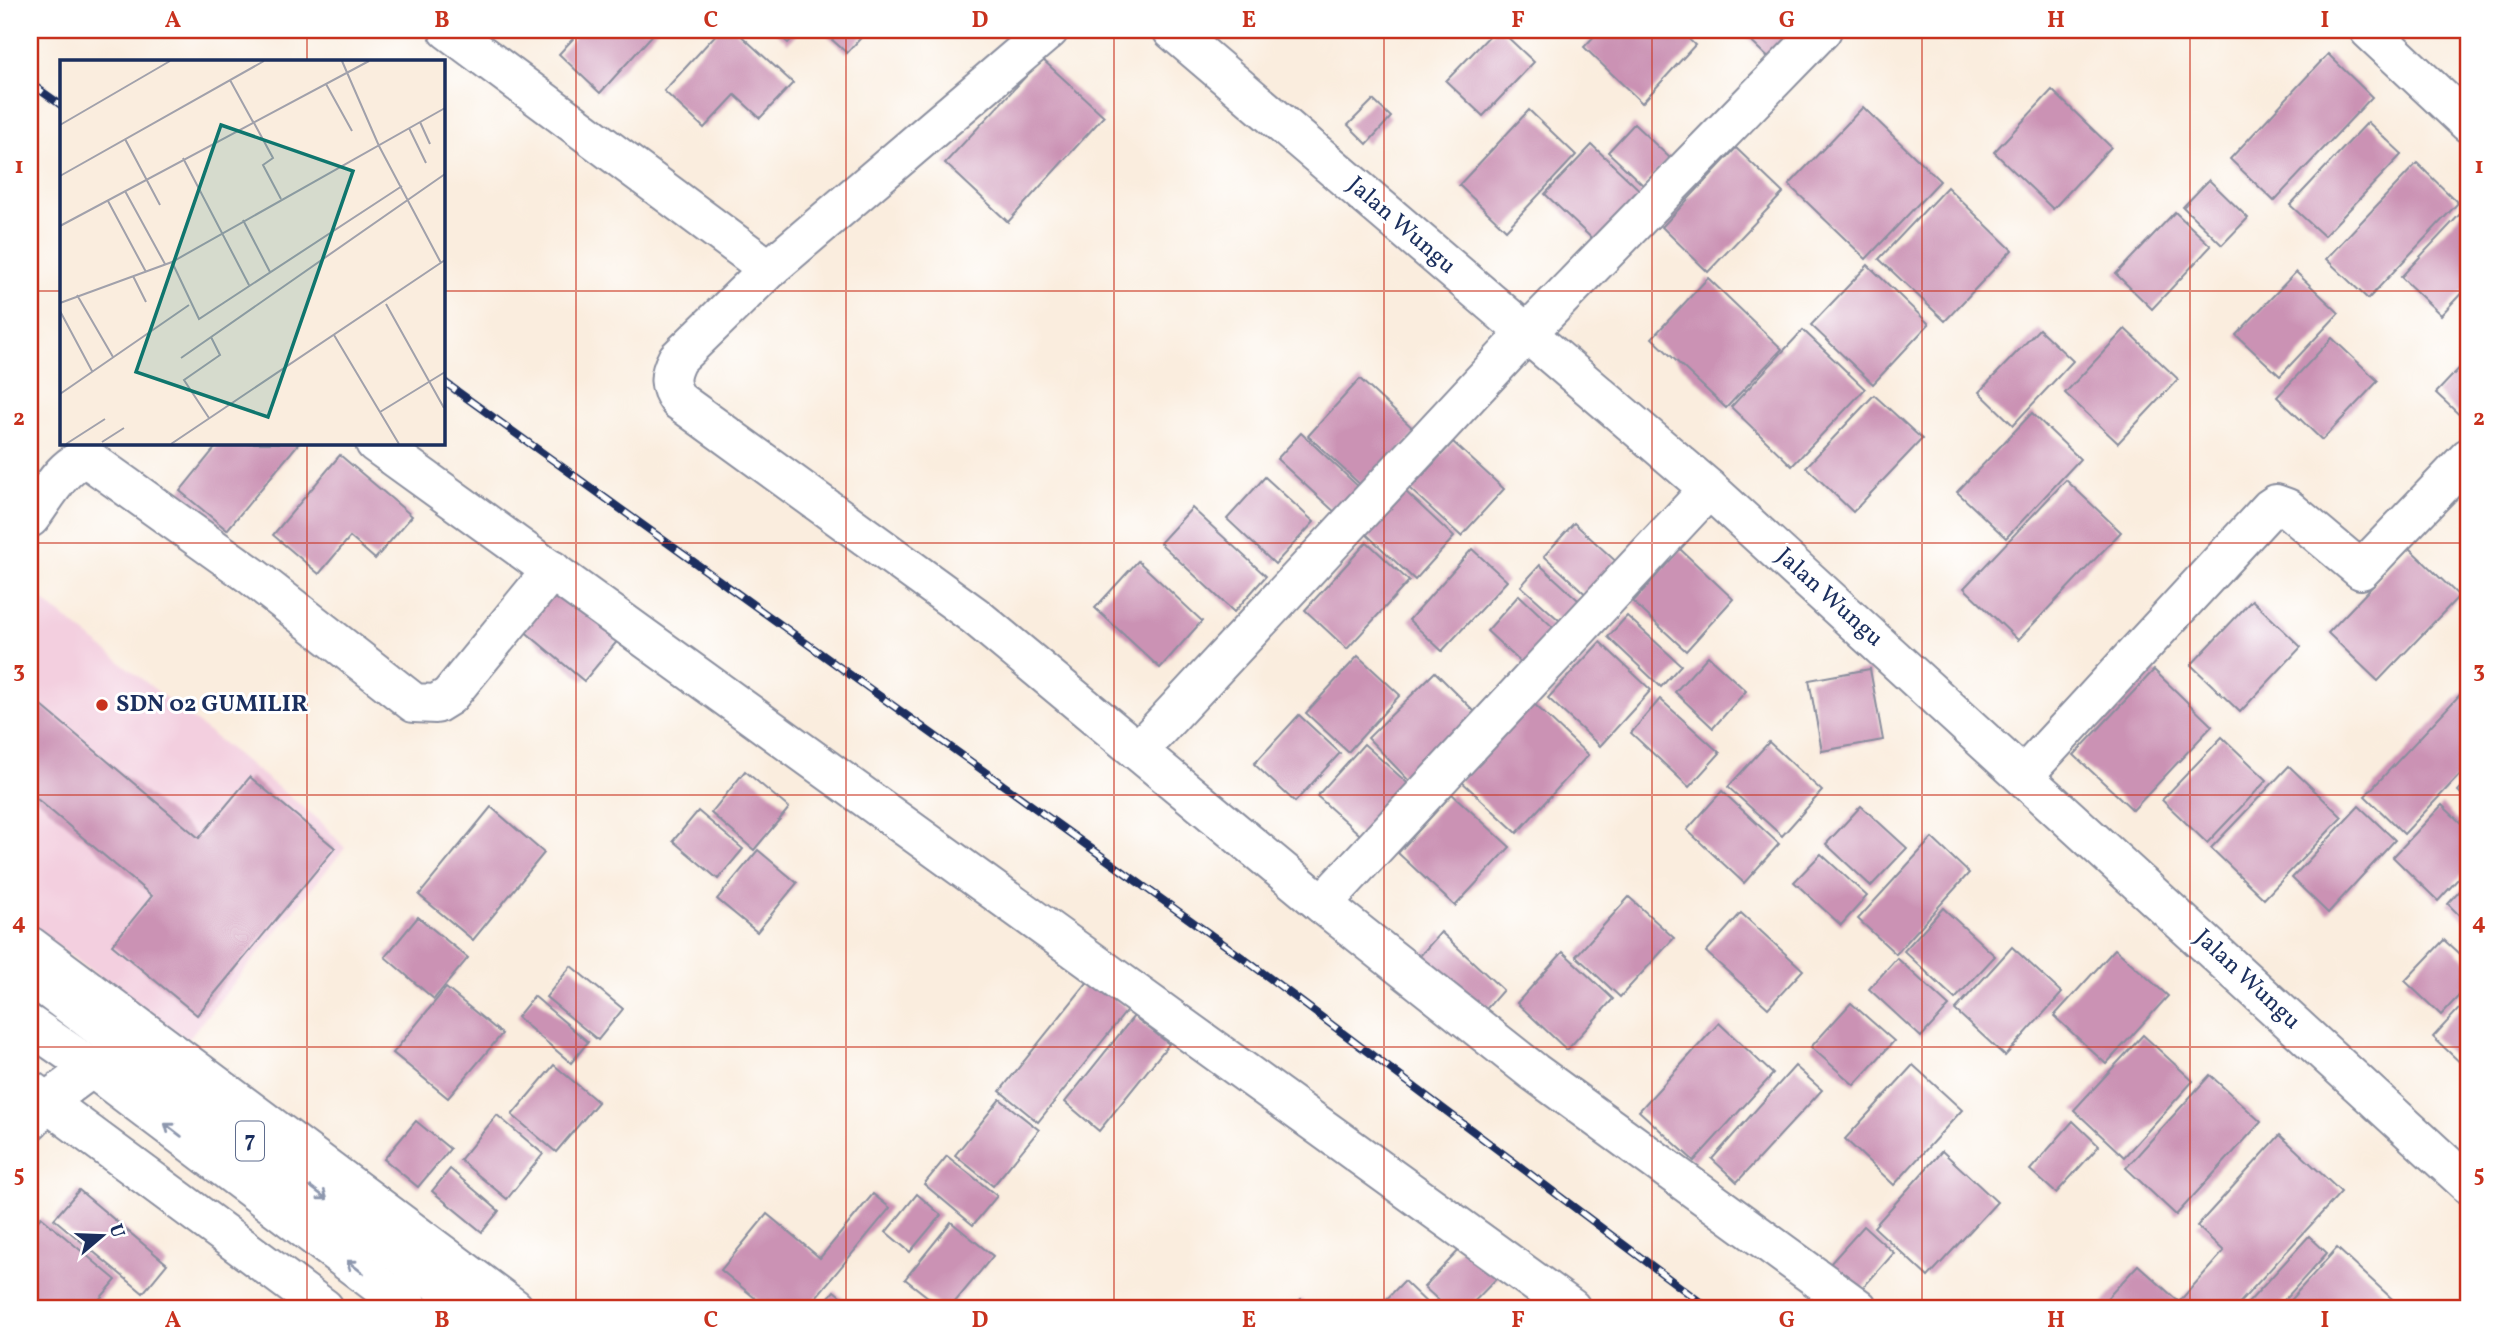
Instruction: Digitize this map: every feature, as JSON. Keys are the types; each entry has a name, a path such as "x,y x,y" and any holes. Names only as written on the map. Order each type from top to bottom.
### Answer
{"main road":[{"path":"448,30 769,269"},
{"path":"1049,30 769,269 677,359 670,374 671,390 679,401 975,616 1322,904 1534,1072 1857,1308"},
{"name":"Jalan Wungu","path":"1172,30 1709,489 2468,1184"},
{"path":"1138,751 1527,333 1822,30"},
{"path":"2369,30 2468,123"},
{"path":"376,444 1571,1308"},
{"path":"2024,775 2270,508 2276,504 2287,508 2361,570 2468,458"},
{"path":"30,519 71,466 79,460 88,459 252,576 414,703 426,705 449,696 552,570"},
{"path":"1322,904 1709,489"},
{"path":"30,946 514,1308"},
{"name":"7","path":"30,975 471,1308"},
{"name":"7","path":"30,1025 92,1068 409,1308"},
{"path":"92,1068 35,1104 324,1308"}],"shaded area":[{"name":"SDN 02 GUMILIR","path":"30,590 319,820 345,848 187,1040 30,926"}],"building":[{"path":"581,30 657,30 600,93 559,54"},
{"path":"720,30 735,30 793,83 760,118 735,95 704,128 664,91"},
{"path":"773,30 801,30 788,43"},
{"path":"821,30 868,30 847,53"},
{"path":"1495,30 1500,30 1534,62 1483,116 1446,81"},
{"path":"1600,30 1679,30 1695,45 1642,103 1584,47"},
{"path":"1686,30 1701,30 1694,37"},
{"path":"1739,30 1816,30 1779,68"},
{"path":"2328,54 2372,97 2274,201 2230,159"},
{"path":"1042,59 1104,116 1008,222 945,163"},
{"path":"2052,90 2111,147 2053,209 1994,152"},
{"path":"1373,100 1391,117 1367,144 1348,125"},
{"path":"1863,107 1940,181 1866,259 1789,185"},
{"path":"1529,110 1576,155 1506,230 1459,185"},
{"path":"2368,122 2402,154 2324,236 2290,205"},
{"path":"1634,124 1670,158 1644,186 1608,152"},
{"path":"1592,145 1648,198 1601,247 1545,194"},
{"path":"1736,148 1783,193 1708,272 1662,227"},
{"path":"2417,163 2458,203 2368,299 2326,259"},
{"path":"2209,180 2248,218 2222,245 2183,207"},
{"path":"1947,187 2012,250 1945,321 1879,259"},
{"path":"2463,211 2468,216 2468,286 2441,315 2401,277"},
{"path":"2175,212 2211,246 2152,309 2116,274"},
{"path":"1868,265 1929,324 1873,384 1811,325"},
{"path":"2296,272 2339,313 2280,376 2236,335"},
{"path":"1708,278 1782,349 1726,408 1652,338"},
{"path":"2039,329 2073,361 2013,425 1979,392"},
{"path":"2125,329 2178,379 2118,443 2065,393"},
{"path":"1803,330 1865,389 1792,466 1731,407"},
{"path":"2332,338 2378,381 2322,440 2277,397"},
{"path":"2468,359 2468,423 2436,393"},
{"path":"1360,379 1417,432 1365,489 1308,436"},
{"path":"1874,395 1922,439 1853,512 1806,467"},
{"path":"2032,413 2080,459 2006,538 1957,492"},
{"path":"1301,433 1362,490 1338,515 1277,459"},
{"path":"1453,442 1504,489 1461,536 1410,489"},
{"path":"218,444 298,444 227,530 180,491"},
{"path":"340,455 412,516 375,559 350,537 319,574 273,535"},
{"path":"1265,477 1314,522 1275,564 1227,519"},
{"path":"2066,480 2121,532 2018,640 1964,588"},
{"path":"1404,490 1454,537 1415,580 1365,533"},
{"path":"1192,508 1266,576 1234,612 1160,543"},
{"path":"1574,523 1621,566 1591,599 1544,556"},
{"path":"1367,542 1409,581 1347,649 1305,610"},
{"path":"2409,548 2459,596 2378,681 2328,633"},
{"path":"1472,549 1507,581 1442,651 1409,620"},
{"path":"1680,549 1733,599 1686,651 1633,602"},
{"path":"1138,561 1202,621 1160,668 1095,608"},
{"path":"1540,565 1588,609 1569,629 1521,586"},
{"path":"557,586 619,639 584,681 522,629"},
{"path":"1519,595 1558,632 1526,667 1487,631"},
{"path":"2252,600 2301,647 2240,712 2191,665"},
{"path":"1627,616 1681,665 1661,687 1608,637"},
{"path":"1600,642 1651,690 1600,746 1548,698"},
{"path":"1358,656 1400,695 1348,752 1306,713"},
{"path":"1708,656 1746,691 1713,728 1675,692"},
{"path":"1870,669 1883,740 1822,751 1809,680"},
{"path":"2154,670 2212,726 2133,810 2074,755"},
{"path":"1435,672 1482,719 1414,786 1368,738"},
{"path":"2468,686 2468,766 2404,834 2365,796"},
{"path":"30,696 199,838 250,777 335,848 197,1015 112,945 152,896 30,793"},
{"path":"1660,699 1720,753 1689,787 1631,733"},
{"path":"1531,701 1588,755 1517,833 1460,780"},
{"path":"1299,715 1340,753 1295,802 1254,764"},
{"path":"2222,737 2267,780 2207,843 2162,800"},
{"path":"1769,742 1822,791 1782,836 1728,787"},
{"path":"1364,744 1415,790 1368,842 1317,796"},
{"path":"2289,766 2342,817 2264,899 2211,848"},
{"path":"745,771 789,808 754,850 711,813"},
{"path":"2468,780 2468,801 2458,791"},
{"path":"1722,791 1779,844 1744,883 1687,830"},
{"path":"1452,794 1510,847 1455,906 1398,853"},
{"path":"2442,805 2468,830 2468,868 2438,901 2393,857"},
{"path":"1861,806 1907,848 1871,886 1826,844"},
{"path":"2359,806 2395,840 2328,913 2292,878"},
{"path":"491,807 544,853 473,940 419,895"},
{"path":"698,811 743,849 718,879 673,841"},
{"path":"1932,838 1969,873 1896,954 1858,919"},
{"path":"758,850 797,883 757,932 717,899"},
{"path":"1821,854 1867,896 1841,925 1794,882"},
{"path":"2468,882 2468,924 2448,904"},
{"path":"1629,897 1674,938 1620,997 1576,956"},
{"path":"1943,908 1995,956 1955,999 1904,951"},
{"path":"1741,913 1803,970 1768,1008 1706,952"},
{"path":"418,917 468,958 434,999 385,957"},
{"path":"1441,932 1503,990 1481,1015 1419,957"},
{"path":"2444,940 2468,962 2468,986 2441,1015 2405,981"},
{"path":"2012,947 2062,993 2005,1056 1955,1010"},
{"path":"2115,949 2168,996 2106,1064 2054,1016"},
{"path":"1563,952 1613,999 1567,1050 1517,1003"},
{"path":"1897,958 1949,1006 1921,1037 1869,989"},
{"path":"571,966 623,1009 598,1040 546,997"},
{"path":"1090,979 1128,1009 1038,1122 1000,1091"},
{"path":"446,988 502,1034 448,1098 393,1053"},
{"path":"534,996 588,1042 571,1063 517,1017"},
{"path":"2468,999 2468,1070 2433,1037"},
{"path":"1851,1003 1894,1041 1854,1085 1811,1047"},
{"path":"1134,1016 1169,1044 1099,1131 1065,1102"},
{"path":"1719,1023 1773,1074 1694,1161 1639,1111"},
{"path":"2143,1035 2193,1081 2124,1157 2074,1110"},
{"path":"554,1065 598,1102 556,1152 512,1115"},
{"path":"1913,1065 1962,1110 1894,1185 1845,1139"},
{"path":"1795,1066 1822,1090 1737,1182 1712,1159"},
{"path":"2210,1075 2261,1122 2176,1215 2126,1168"},
{"path":"1000,1099 1039,1130 993,1186 955,1155"},
{"path":"497,1115 543,1154 507,1199 460,1160"},
{"path":"416,1121 450,1149 418,1187 384,1159"},
{"path":"2073,1121 2099,1146 2056,1193 2030,1170"},
{"path":"2280,1135 2341,1192 2235,1308 2098,1308 2138,1265 2179,1302 2224,1251 2197,1226"},
{"path":"1942,1151 1997,1202 1928,1277 1874,1227"},
{"path":"947,1156 997,1196 973,1225 924,1184"},
{"path":"450,1169 499,1211 482,1232 432,1191"},
{"path":"79,1190 167,1264 143,1293 54,1219"},
{"path":"873,1194 890,1208 807,1308 767,1308 721,1270 767,1214 820,1258"},
{"path":"917,1194 941,1215 910,1252 886,1232"},
{"path":"41,1217 116,1280 92,1308 30,1308 30,1230"},
{"path":"951,1222 993,1256 950,1308 942,1308 905,1279"},
{"path":"1864,1226 1894,1253 1859,1292 1829,1265"},
{"path":"2309,1236 2327,1253 2277,1308 2254,1308 2248,1303"},
{"path":"1464,1245 1498,1277 1468,1308 1447,1308 1424,1287"},
{"path":"2337,1248 2402,1308 2283,1308"},
{"path":"1404,1281 1432,1308 1378,1308"},
{"path":"834,1291 855,1308 820,1308"},
{"path":"1301,1299 1310,1308 1292,1308"}],"railway":[{"path":"30,83 60,104"},
{"path":"444,382 1243,958 1708,1308"}],"place":[{"name":"SDN 02 GUMILIR","path":"102,705"}]}
